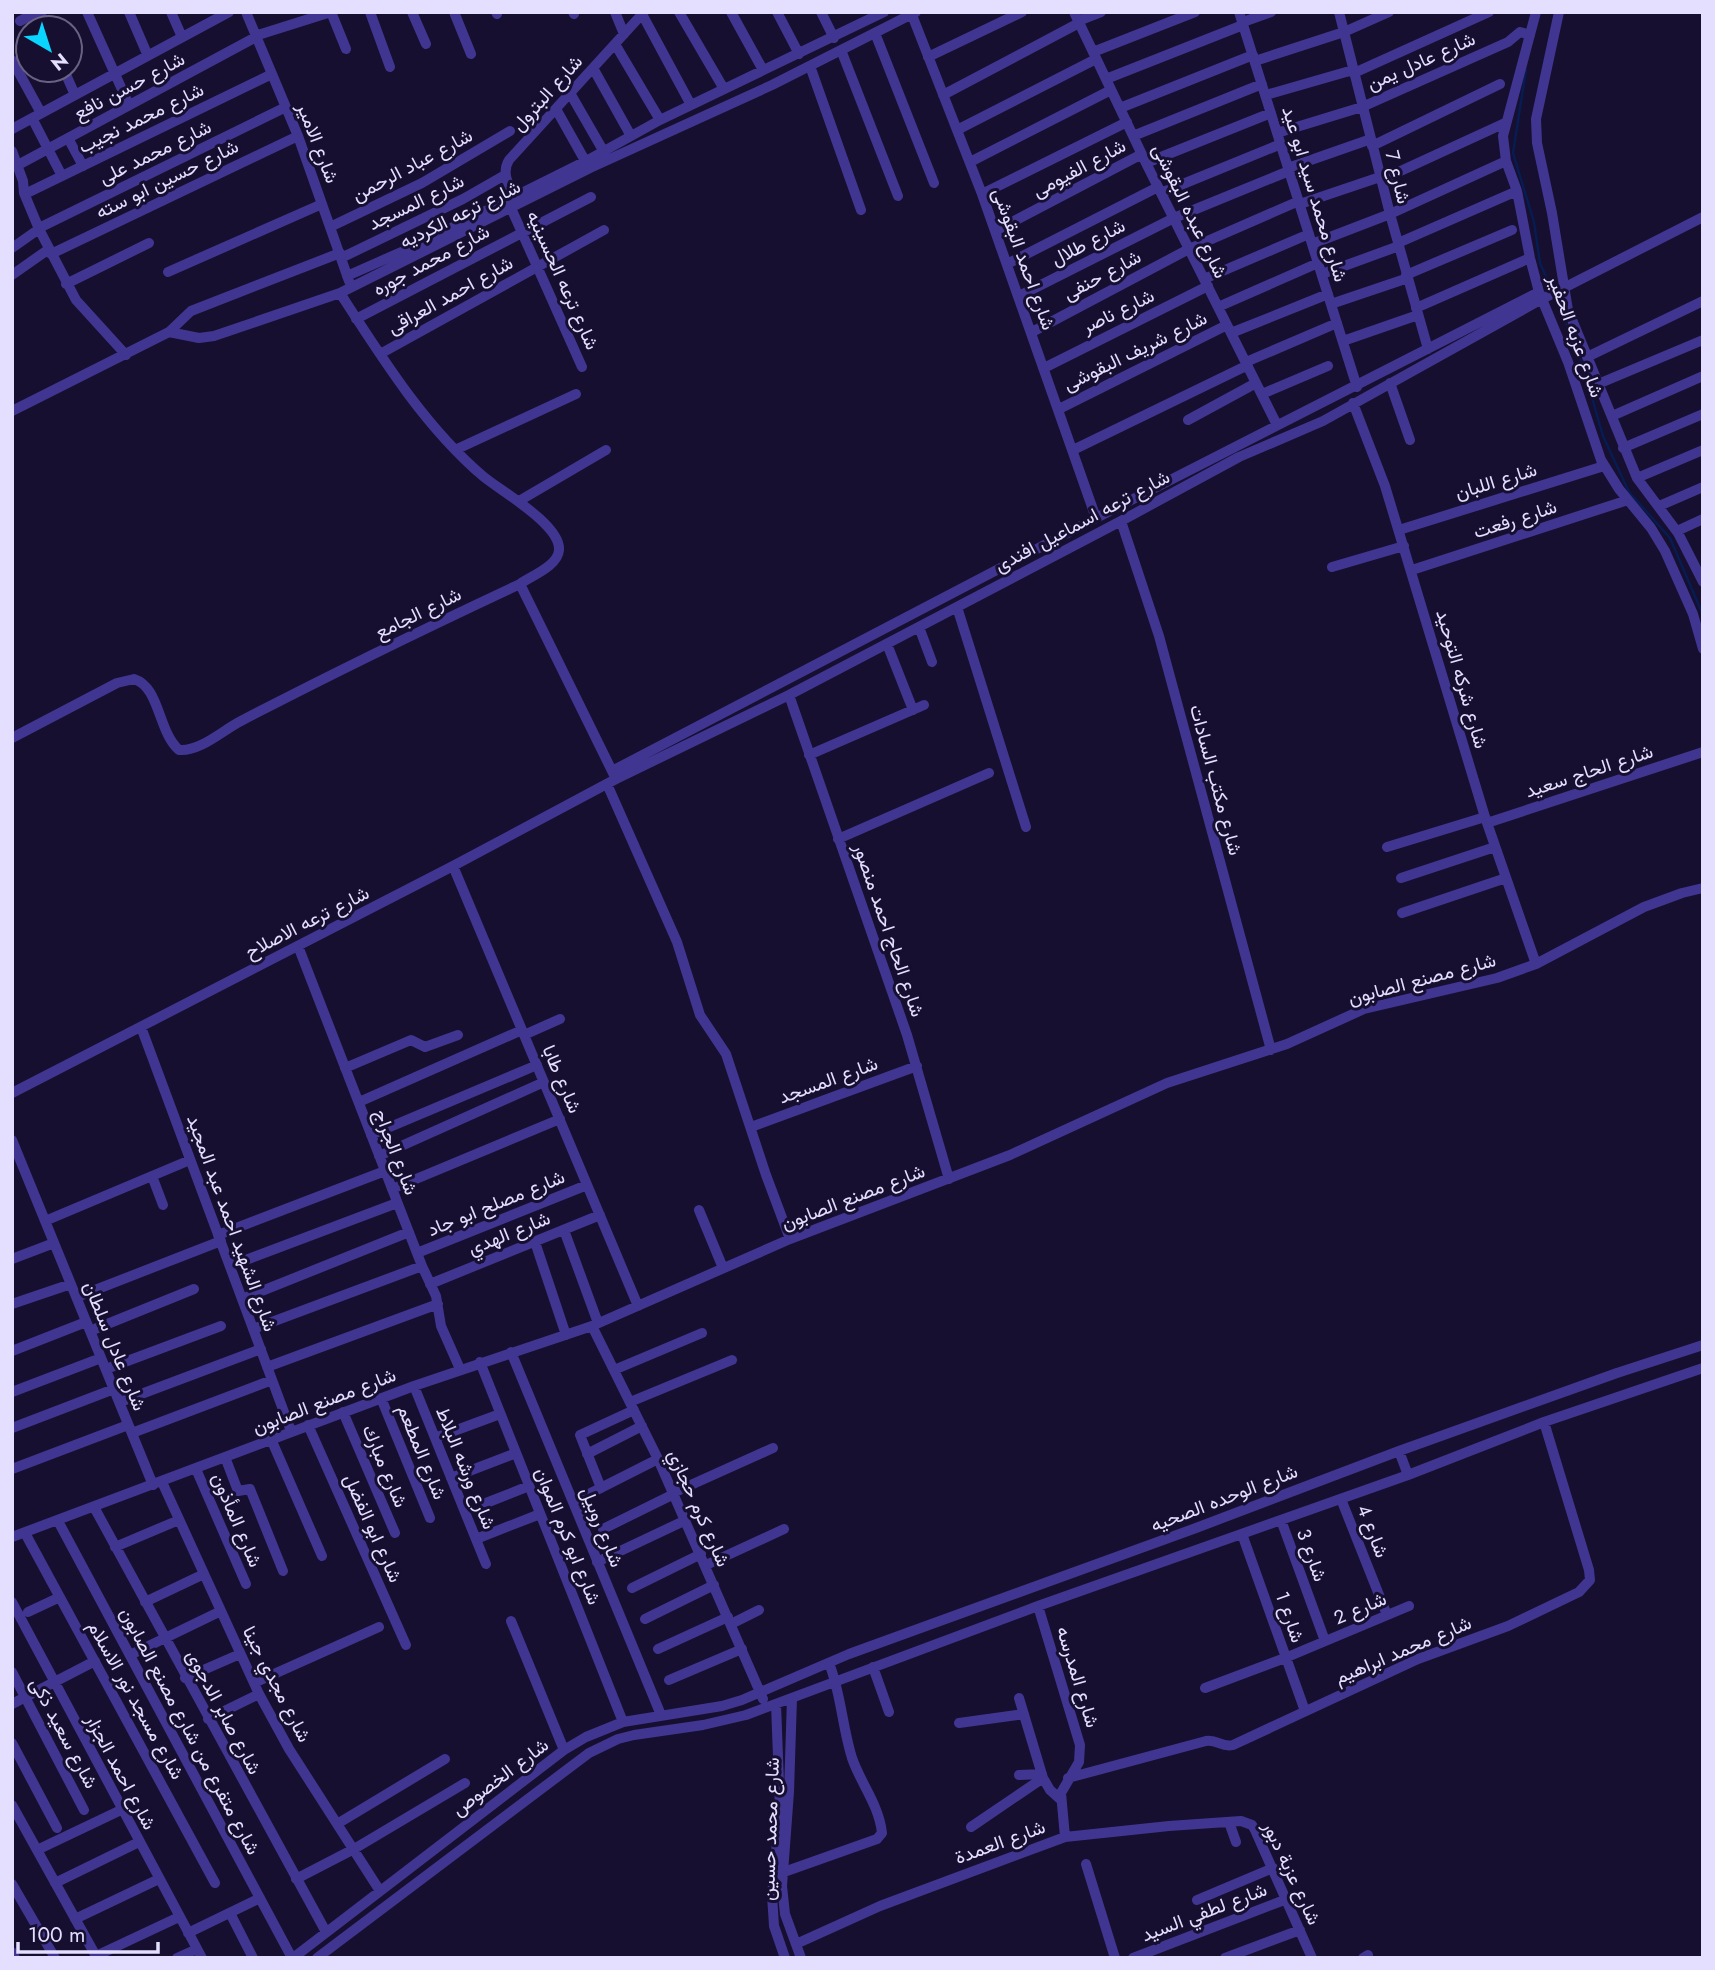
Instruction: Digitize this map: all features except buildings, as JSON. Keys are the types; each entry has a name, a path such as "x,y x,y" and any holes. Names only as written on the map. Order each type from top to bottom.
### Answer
{"street":[{"path":"87,12 129,105"},
{"path":"129,12 148,56"},
{"path":"171,12 182,37"},
{"path":"12,128 229,12"},
{"name":"شارع الامير","path":"246,12 298,136 349,282"},
{"path":"331,12 346,49"},
{"name":"شارع حسن نافع","path":"18,165 255,37 331,12"},
{"path":"370,12 390,67"},
{"path":"412,12 426,44"},
{"path":"454,12 471,54"},
{"path":"615,12 624,34"},
{"path":"678,12 724,89"},
{"path":"731,12 763,70"},
{"path":"777,12 799,54"},
{"path":"821,12 834,38"},
{"path":"928,57 1022,12"},
{"path":"943,95 1077,19 1101,12"},
{"path":"957,130 1095,55 1195,12"},
{"path":"1106,79 1242,20 1271,12"},
{"name":"شارع 7","path":"1339,12 1398,245 1428,349"},
{"path":"1120,108 1254,58 1344,32 1390,12"},
{"path":"1133,136 1264,90 1354,71 1489,12"},
{"name":"شارع عزبه الحفير","path":"1536,12 1505,123 1504,149 1517,191 1530,258 1541,296 1568,362 1604,466 1651,528 1676,573 1693,614 1703,649"},
{"name":"شارع عزبه الحفير","path":"1559,12 1536,118 1536,143 1569,310 1637,478 1699,563 1703,582"},
{"path":"643,13 691,105"},
{"name":"شارع البترول","path":"505,175 509,160 643,13"},
{"name":"شارع ترعه الكرديه","path":"169,332 199,338 214,336 340,293 349,282 415,246 515,203 588,165 810,66 914,13"},
{"name":"شارع احمد البقوشى","path":"914,13 928,57 970,162 1032,332 1096,518"},
{"path":"876,14 877,32 934,183"},
{"name":"شارع ترعه الكرديه","path":"588,165 604,152 660,120 834,38 876,14"},
{"name":"شارع عبده البقوشى","path":"1077,19 1277,425"},
{"name":"شارع محمد سيد ابو عيد","path":"1242,20 1357,387"},
{"name":"شارع عادل يمن","path":"1277,133 1363,107 1507,42 1520,32 1530,35"},
{"path":"615,44 660,120"},
{"path":"841,50 898,196"},
{"path":"12,60 48,149 62,176"},
{"path":"810,66 861,210"},
{"path":"593,68 631,136"},
{"name":"شارع محمد نجيب","path":"12,200 272,74"},
{"path":"70,84 75,95"},
{"path":"1289,170 1372,143 1500,84"},
{"path":"970,162 1111,90"},
{"path":"570,93 604,152"},
{"name":"شارع محمد على","path":"12,248 39,228 286,107"},
{"path":"556,109 588,165"},
{"name":"شارع الفيومى","path":"995,231 1144,159 1271,113"},
{"path":"982,194 1127,122"},
{"name":"شارع حنفى","path":"1032,332 1189,249 1299,202 1381,178 1505,123"},
{"name":"شارع عباد الرحمن","path":"330,227 422,183 510,131"},
{"name":"شارع حسين ابو سته","path":"12,275 50,251 298,136"},
{"path":"68,138 83,166"},
{"path":"1007,264 1160,190 1281,145"},
{"path":"12,151 24,194 66,284 81,307 126,355"},
{"name":"شارع ناصر","path":"1044,368 1206,282 1311,239 1390,214 1506,161"},
{"name":"شارع طلال","path":"1019,296 1174,218 1289,170"},
{"path":"505,175 515,203"},
{"name":"شارع المسجد","path":"169,332 191,311 340,256 463,199 505,175"},
{"path":"1219,307 1320,268 1398,245 1517,191"},
{"name":"شارع محمد جوره","path":"356,319 591,197"},
{"name":"شارع ترعه الحسينيه","path":"515,203 522,233 582,367"},
{"path":"168,272 322,204"},
{"name":"شارع ترعه اسماعيل افندى","path":"612,778 1096,518 1277,425 1428,349 1541,296 1564,288 1703,218"},
{"name":"شارع احمد العراقى","path":"380,354 604,230"},
{"name":"شارع شريف البقوشى","path":"1059,409 1229,329 1407,277 1512,230"},
{"path":"66,284 149,243"},
{"path":"1343,341 1417,311 1530,258"},
{"name":"شارع الجامع","path":"12,738 117,683 134,679 148,688 174,745 179,750 195,748 312,684 520,584 556,558 559,551 556,539 543,522 455,450 407,391 340,293"},
{"name":"شارع ترعه اسماعيل افندى","path":"612,778 789,695 1239,457 1323,421 1541,296"},
{"path":"1587,357 1703,301"},
{"path":"1073,450 1337,323"},
{"path":"12,411 169,332"},
{"path":"1598,384 1703,340"},
{"path":"1262,394 1328,366"},
{"path":"1612,416 1703,376"},
{"path":"1188,420 1256,383"},
{"path":"1390,383 1410,440"},
{"path":"455,450 576,394"},
{"name":"شارع شركه التوحيد","path":"1353,403 1399,530 1486,820 1536,964"},
{"path":"1623,448 1703,414"},
{"path":"519,501 606,450"},
{"path":"1637,478 1703,450"},
{"name":"شارع اللبان","path":"1399,530 1604,466"},
{"path":"1659,506 1703,486"},
{"name":"شارع رفعت","path":"1412,570 1628,500"},
{"path":"1677,531 1703,520"},
{"name":"شارع مكتب السادات","path":"1121,521 1159,636 1270,1050"},
{"path":"1049,543 1054,554"},
{"path":"1332,567 1404,546"},
{"path":"520,584 612,778 677,942 700,1015 726,1054 790,1239"},
{"path":"957,607 1026,827"},
{"path":"919,627 932,662"},
{"path":"809,755 918,708 887,644"},
{"name":"شارع الحاج احمد منصور","path":"789,695 890,983 917,1066 948,1179"},
{"name":"شارع الحاج سعيد","path":"1387,847 1486,820 1703,752"},
{"path":"838,839 989,774"},
{"name":"شارع ترعه الاصلاح","path":"12,1093 453,866 612,778"},
{"path":"1401,878 1495,846"},
{"name":"شارع طابا","path":"453,866 638,1306"},
{"path":"1402,912 1506,878"},
{"name":"شارع مصنع الصابون","path":"12,1537 460,1369 595,1325 790,1239 1057,1135 1167,1083 1270,1050 1364,1009 1497,978 1536,964 1644,907 1703,888"},
{"name":"شارع الجراج","path":"298,946 438,1304 441,1326 460,1369"},
{"path":"359,1102 523,1032 560,1019"},
{"name":"شارع الشهيد احمد عبد المجيد","path":"141,1027 291,1432"},
{"path":"345,1068 411,1040 425,1047 458,1035"},
{"path":"396,1046 401,1057"},
{"path":"371,1135 537,1065"},
{"name":"شارع المسجد","path":"751,1127 917,1066"},
{"path":"379,1156 544,1082"},
{"path":"392,1189 560,1119"},
{"name":"شارع عادل سلطان","path":"12,1140 130,1429 157,1483"},
{"path":"45,1221 190,1160"},
{"path":"76,1297 386,1171"},
{"path":"152,1176 163,1205"},
{"name":"شارع مصلح ابو جاد","path":"417,1253 587,1185"},
{"path":"230,1266 397,1203"},
{"path":"699,1210 723,1268"},
{"name":"شارع الهدي","path":"430,1284 600,1215"},
{"name":"شارع كرم حجازي","path":"564,1230 595,1325 614,1370 686,1520 760,1693 771,1706"},
{"path":"242,1299 409,1232"},
{"path":"535,1242 566,1335"},
{"path":"12,1259 54,1243"},
{"path":"253,1329 422,1266"},
{"path":"12,1304 71,1284"},
{"path":"12,1352 194,1289"},
{"path":"267,1367 438,1304"},
{"path":"106,1369 221,1326"},
{"path":"614,1370 702,1333"},
{"name":"شارع الوحده الصحيه","path":"760,1693 829,1663 1398,1451 1703,1345"},
{"path":"120,1402 261,1349"},
{"name":"شارع روبيل","path":"511,1352 661,1715"},
{"path":"12,1392 101,1358"},
{"path":"601,1488 580,1435 632,1406 732,1360"},
{"name":"شارع ابو كرم الموان","path":"480,1362 623,1722"},
{"name":"شارع الوحده الصحيه","path":"771,1706 1038,1606 1408,1475 1544,1422 1703,1368"},
{"path":"12,1469 272,1380"},
{"name":"شارع ورشه البلاط","path":"414,1386 486,1564"},
{"path":"12,1428 114,1389"},
{"name":"شارع المطعم","path":"381,1398 430,1518"},
{"name":"شارع مبارك","path":"343,1412 395,1533"},
{"path":"435,1438 500,1414"},
{"name":"شارع محمد ابراهيم","path":"1068,1778 1206,1741 1233,1745 1418,1659 1508,1626 1587,1586 1590,1580 1589,1570 1544,1422"},
{"name":"شارع ابو الفضل","path":"309,1425 406,1645"},
{"path":"587,1454 642,1426"},
{"path":"271,1439 322,1556"},
{"path":"603,1529 773,1448"},
{"path":"1398,1451 1408,1475"},
{"path":"451,1478 516,1453"},
{"path":"225,1457 238,1491 250,1489 283,1571"},
{"path":"573,1502 658,1460"},
{"name":"شارع المأذون","path":"196,1469 246,1584"},
{"name":"شارع مجدي جينا","path":"157,1483 179,1520 259,1694 289,1749 380,1891"},
{"path":"486,1503 529,1486"},
{"name":"شارع 4","path":"1341,1499 1387,1615"},
{"name":"شارع صابر الدجوى","path":"94,1507 326,1932"},
{"path":"476,1539 540,1514"},
{"path":"115,1548 179,1520"},
{"path":"597,1562 686,1520"},
{"name":"شارع 3","path":"1281,1520 1325,1641"},
{"name":"شارع متفرع من شارع مصنع الصابون","path":"58,1521 293,1958"},
{"path":"1196,1528 1204,1548"},
{"path":"706,1566 784,1529"},
{"name":"شارع مسجد نور الاسلام","path":"25,1533 215,1883"},
{"name":"شارع 1","path":"1242,1534 1305,1711"},
{"path":"632,1588 701,1554"},
{"path":"145,1602 204,1574"},
{"path":"645,1619 714,1585"},
{"path":"28,1612 60,1597"},
{"name":"شارع احمد الجزار","path":"13,1605 199,1953"},
{"name":"شارع المدرسه","path":"1038,1606 1080,1745 1079,1762 1063,1785 1060,1799 1065,1837"},
{"name":"شارع 2","path":"1205,1688 1286,1658 1409,1606"},
{"path":"658,1648 759,1610"},
{"path":"130,1655 221,1611"},
{"path":"511,1621 564,1750"},
{"path":"254,1683 379,1627"},
{"path":"669,1680 742,1649"},
{"path":"186,1678 240,1654"},
{"path":"12,1704 95,1661"},
{"path":"783,1872 877,1839 882,1833 873,1801 851,1755 836,1680 829,1663"},
{"path":"873,1667 889,1712"},
{"name":"شارع سعيد ذكى","path":"12,1672 84,1810"},
{"name":"شارع الخصوص","path":"293,1958 564,1750 586,1737 623,1722 722,1706 760,1693"},
{"path":"208,1719 259,1694"},
{"name":"شارع محمد حسين","path":"792,1698 783,1872 785,1913 801,1958"},
{"path":"1019,1698 1043,1776 1050,1790 1060,1799"},
{"name":"شارع الخصوص","path":"317,1958 589,1753 626,1737 703,1725 771,1706"},
{"name":"شارع محمد حسين","path":"771,1706 780,1809 772,1895 774,1926 785,1958"},
{"path":"959,1723 1024,1714"},
{"path":"12,1743 57,1828"},
{"path":"337,1824 445,1759"},
{"path":"1019,1775 1043,1776"},
{"path":"971,1827 1043,1776"},
{"path":"296,1879 354,1849 465,1783"},
{"path":"12,1805 96,1957 179,1917"},
{"path":"37,1850 121,1810"},
{"name":"شارع عزبة دبور","path":"1229,1822 1247,1821 1252,1825 1312,1958"},
{"path":"1229,1822 1236,1842"},
{"name":"شارع العمدة","path":"796,1944 880,1906 1065,1837 1229,1822"},
{"path":"55,1883 139,1842"},
{"path":"1086,1864 1115,1958"},
{"path":"1197,1900 1273,1868"},
{"path":"75,1919 159,1879"},
{"path":"12,1884 55,1958"},
{"path":"188,1933 260,1898"},
{"name":"شارع لطفي السيد","path":"1133,1958 1287,1899"},
{"path":"230,1913 253,1958"},
{"path":"1225,1958 1300,1930"},
{"path":"12,1952 15,1958"},
{"path":"177,1958 199,1953"}],"waterway":[{"path":"1526,70 1513,153 1534,222 1540,263 1552,290"},
{"path":"1555,296 1582,363 1603,436 1629,492 1670,538 1703,615"}]}
